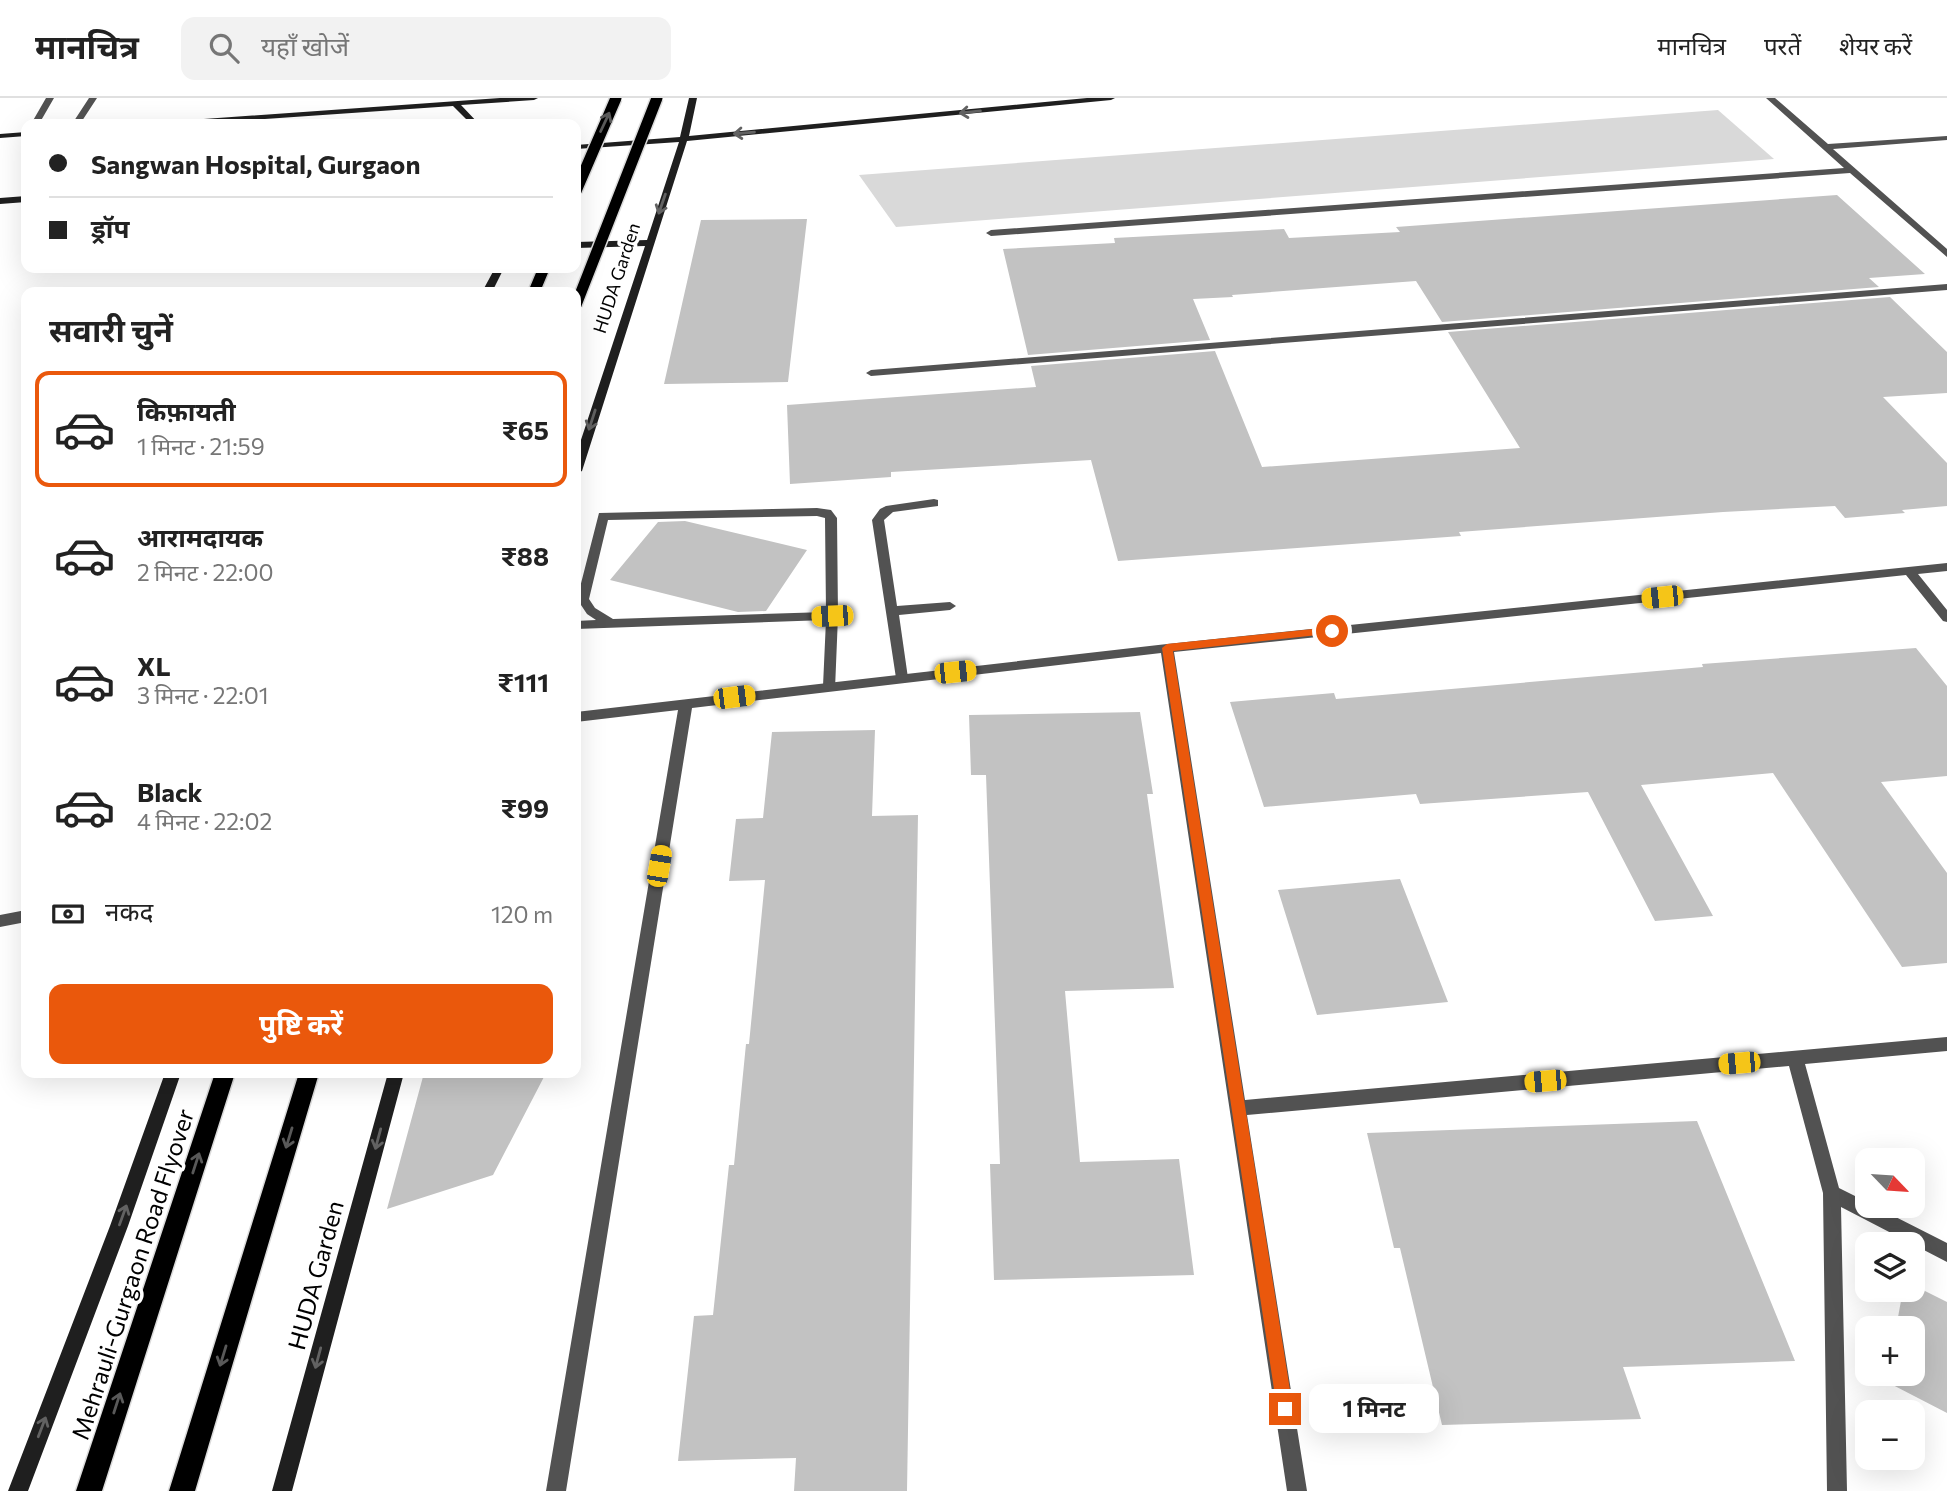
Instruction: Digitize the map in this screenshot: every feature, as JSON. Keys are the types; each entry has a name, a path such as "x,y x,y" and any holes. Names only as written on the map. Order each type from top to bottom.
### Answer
{"main road":[{"path":"581,179 616,98"},
{"path":"581,292 657,98"},
{"name":"Mehrauli-Gurgaon Road Flyover","path":"89,1491 223,1078"},
{"path":"182,1491 307,1078"}],"street":[{"path":"37,119 51,98"},
{"path":"79,119 93,98"},
{"path":"232,119 534,98"},
{"name":"HUDA Garden","path":"581,455 684,139 693,98"},
{"path":"581,147 1111,98"},
{"path":"1770,98 1947,254"},
{"path":"454,103 470,119"},
{"path":"0,136 21,134"},
{"path":"1826,147 1947,138"},
{"path":"991,233 1851,170"},
{"path":"0,201 21,200"},
{"path":"581,245 649,243"},
{"path":"871,373 1947,287"},
{"path":"902,678 878,520 890,509 934,503"},
{"path":"611,623 591,611 583,599 603,516 827,513 831,518 830,686"},
{"path":"581,716 1167,648 1947,567"},
{"path":"1909,571 1947,618"},
{"path":"892,611 950,606"},
{"path":"581,625 832,616"},
{"path":"1167,648 1297,1491"},
{"path":"556,1491 686,703"},
{"path":"0,920 21,917"},
{"path":"1239,1108 1947,1044"},
{"path":"1795,1058 1832,1193 1838,1491"},
{"path":"18,1491 119,1226 171,1078"},
{"name":"HUDA Garden","path":"282,1491 395,1078"},
{"path":"1832,1193 1947,1254"}],"shaded area":[{"path":"1718,110 1774,159 896,227 859,175"}],"building":[{"path":"1837,195 1925,274 1869,278 1879,287 1442,322 1416,281 1232,295 1233,297 1193,299 1210,340 1028,355 1003,249 1115,243 1114,238 1284,229 1289,238 1400,232 1396,227"},
{"path":"807,219 788,382 664,384 701,220"},
{"path":"1890,297 1947,352 1947,393 1883,397 1947,463 1947,506 1845,518 1835,506 1723,512 1459,532 1461,536 1118,561 1091,460 891,472 891,477 790,484 787,405 1036,387 1031,366 1215,351 1262,467 1520,448 1448,332"},
{"path":"685,521 807,550 766,611 738,612 610,580 658,522"},
{"path":"1916,648 1947,686 1947,776 1881,782 1947,873 1947,963 1902,967 1773,773 1641,785 1713,916 1655,921 1588,792 1420,804 1416,794 1264,807 1230,702 1334,693 1336,699 1703,667 1702,664"},
{"path":"1140,712 1153,794 1147,794 1174,988 1065,991 1080,1162 1179,1159 1194,1275 994,1280 990,1164 1000,1164 986,775 971,775 969,715"},
{"path":"875,730 872,816 918,815 907,1491 794,1491 796,1458 678,1461 694,1316 713,1315 729,1165 734,1165 746,1044 749,1044 765,880 729,881 736,819 763,818 772,732"},
{"path":"1400,879 1448,1002 1317,1015 1278,890"},
{"path":"423,1078 543,1078 493,1175 387,1209"},
{"path":"1697,1121 1795,1361 1623,1367 1641,1419 1442,1425 1400,1248 1394,1248 1367,1133"},
{"path":"1925,1291 1947,1302 1947,1413 1895,1386 1925,1386 1925,1316 1898,1316 1901,1302 1925,1302"}],"route":[{"path":"1285,1409 1167,648 1332,631"}]}
